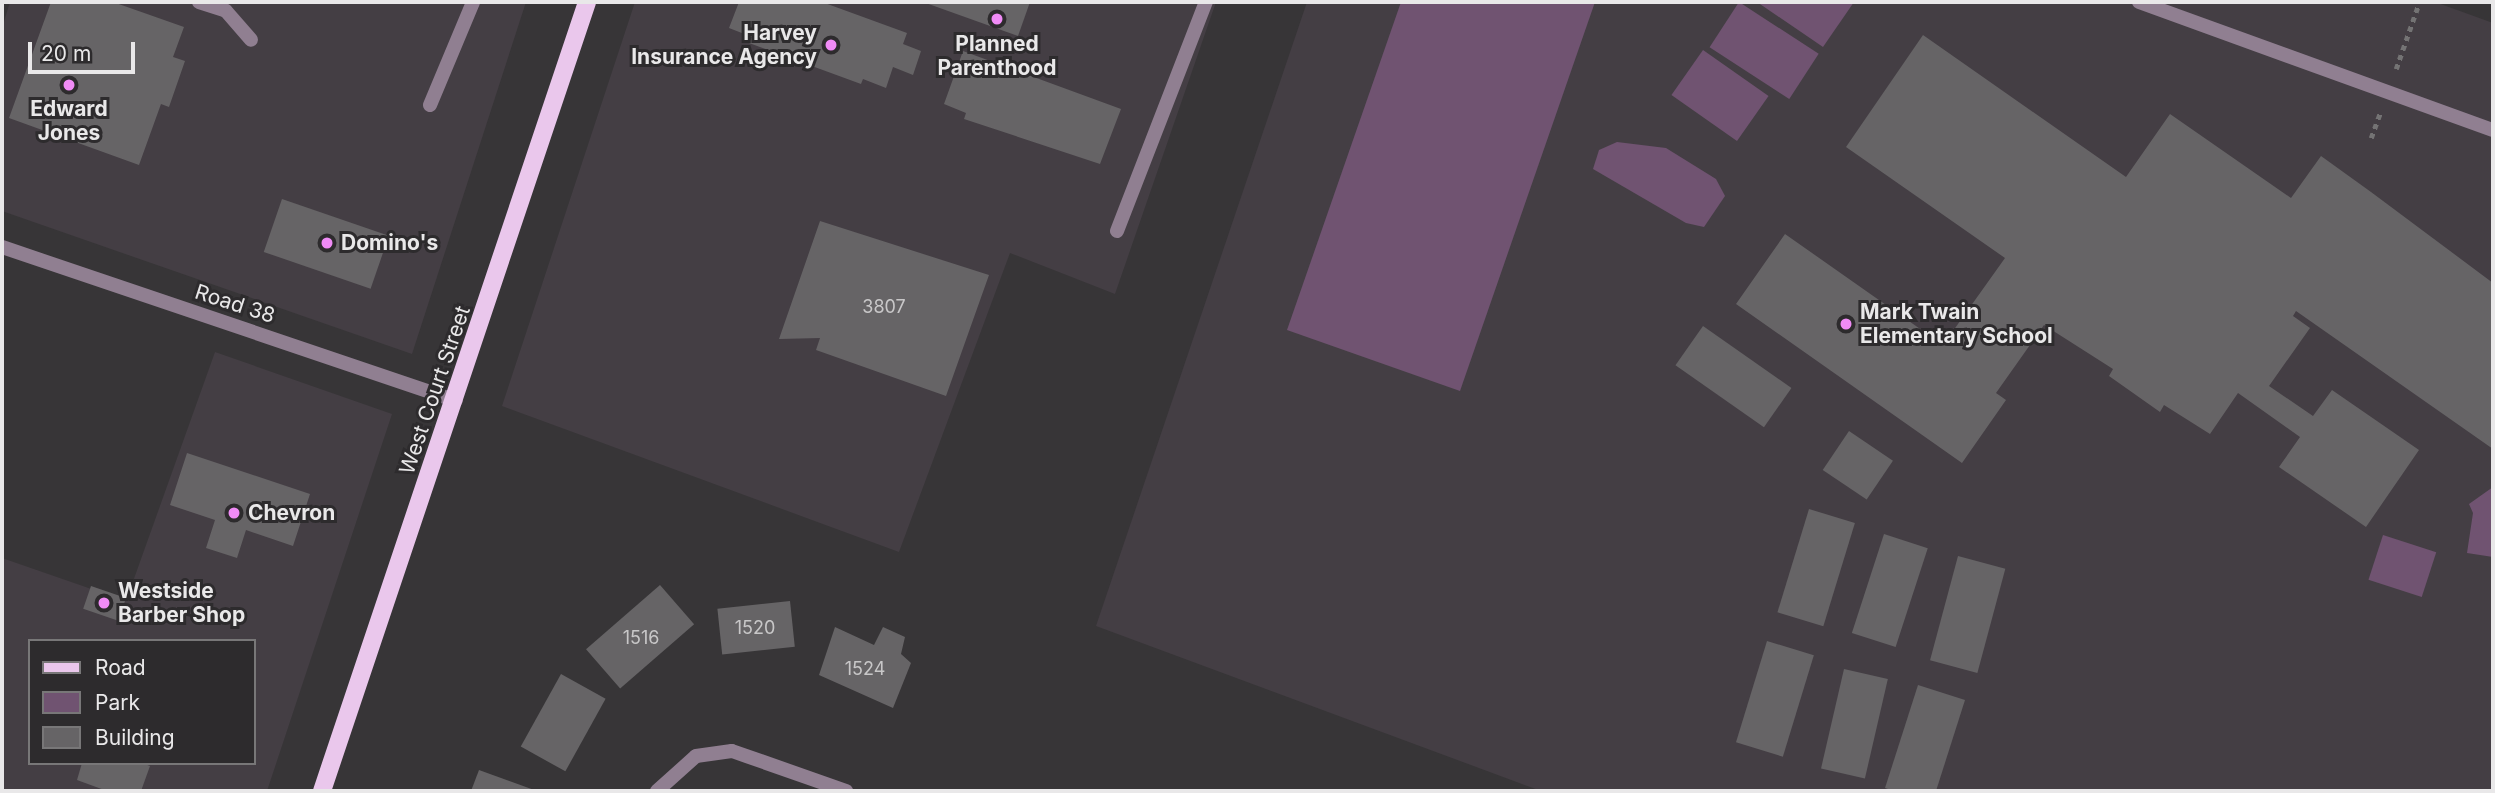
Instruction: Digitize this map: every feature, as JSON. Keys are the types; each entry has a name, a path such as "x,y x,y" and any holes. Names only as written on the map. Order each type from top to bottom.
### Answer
{"main road":[{"name":"West Court Street","path":"322,791 456,401 587,2"}],"street":[{"path":"200,2 226,11 251,40"},
{"path":"430,105 473,2"},
{"path":"1117,231 1206,2"},
{"path":"2139,2 2493,130"},
{"name":"Road 38","path":"2,247 456,401"},
{"path":"657,791 696,756 732,751 846,791"}],"shaded area":[{"path":"10,2 526,2 412,354 2,211 2,28"},
{"path":"635,2 1216,2 1115,294 1010,253 899,552 502,406"},
{"name":"Mark Twain Elementary School","path":"1307,2 2435,2 2493,23 2493,791 1541,791 1096,626"},
{"path":"215,352 392,414 267,791 2,791 2,558 126,601"}],"green space":[{"path":"1401,2 1595,2 1460,391 1287,330"},
{"path":"1739,2 1819,54 1789,99 1710,47"},
{"path":"1757,2 1854,2 1823,47"},
{"path":"1703,50 1769,96 1737,141 1671,95"},
{"path":"1617,142 1666,148 1716,179 1725,196 1704,227 1686,223 1593,169 1599,150"},
{"path":"2493,487 2493,557 2467,553 2473,513 2469,504"},
{"path":"2383,535 2436,552 2422,597 2368,580"}],"building":[{"path":"51,2 113,2 184,27 173,57 185,61 169,107 161,104 139,165 9,118"},
{"name":"Harvey Insurance Agency","path":"739,2 822,2 907,33 903,44 921,51 913,75 893,67 886,88 863,79 861,84 749,43 752,37 729,28"},
{"name":"Planned Parenthood","path":"923,2 1030,2 1018,36"},
{"path":"1923,35 2126,177 2170,114 2291,198 2321,156 2371,192 2493,283 2493,449 2296,311 2293,316 2310,328 2269,386 2313,416 2332,390 2419,450 2366,527 2279,467 2300,437 2238,393 2210,434 2164,405 2160,412 2109,376 2113,369 2044,325 1996,393 2006,400 1962,463 1736,304 1785,234 1943,345 2005,258 1846,147"},
{"path":"963,51 1121,109 1100,164 964,119 966,113 944,104"},
{"name":"Domino's","path":"282,199 389,236 371,289 264,252"},
{"path":"820,221 989,275 946,396 816,350 820,338 779,339"},
{"path":"1703,326 1791,388 1764,427 1675,365"},
{"path":"1849,431 1893,461 1867,500 1823,470"},
{"name":"Chevron","path":"187,453 310,494 293,546 246,530 237,558 206,548 215,520 170,505"},
{"path":"1809,509 1855,523 1823,626 1777,612"},
{"path":"1884,534 1928,548 1896,647 1852,633"},
{"path":"1958,556 2005,569 1977,673 1930,660"},
{"path":"660,585 694,624 620,689 586,649"},
{"name":"Westside Barber Shop","path":"91,586 126,598 118,621 83,609"},
{"path":"790,601 795,647 722,654 717,609"},
{"path":"835,627 874,645 883,627 905,637 901,654 911,663 893,708 819,675"},
{"path":"1767,641 1814,655 1783,757 1736,742"},
{"path":"1844,669 1888,679 1865,779 1821,768"},
{"path":"561,674 606,699 565,771 521,747"},
{"path":"1918,685 1965,700 1936,791 1894,791 1885,788"},
{"path":"81,765 150,766 141,791 107,791 77,780"},
{"path":"479,770 537,791 471,791"}],"place":[{"name":"Planned Parenthood","path":"997,19"},
{"name":"Harvey Insurance Agency","path":"831,45"},
{"name":"Edward Jones","path":"69,85"},
{"name":"Domino's","path":"327,243"},
{"name":"Mark Twain Elementary School","path":"1846,324"},
{"name":"Chevron","path":"234,513"},
{"name":"Westside Barber Shop","path":"104,603"}]}
